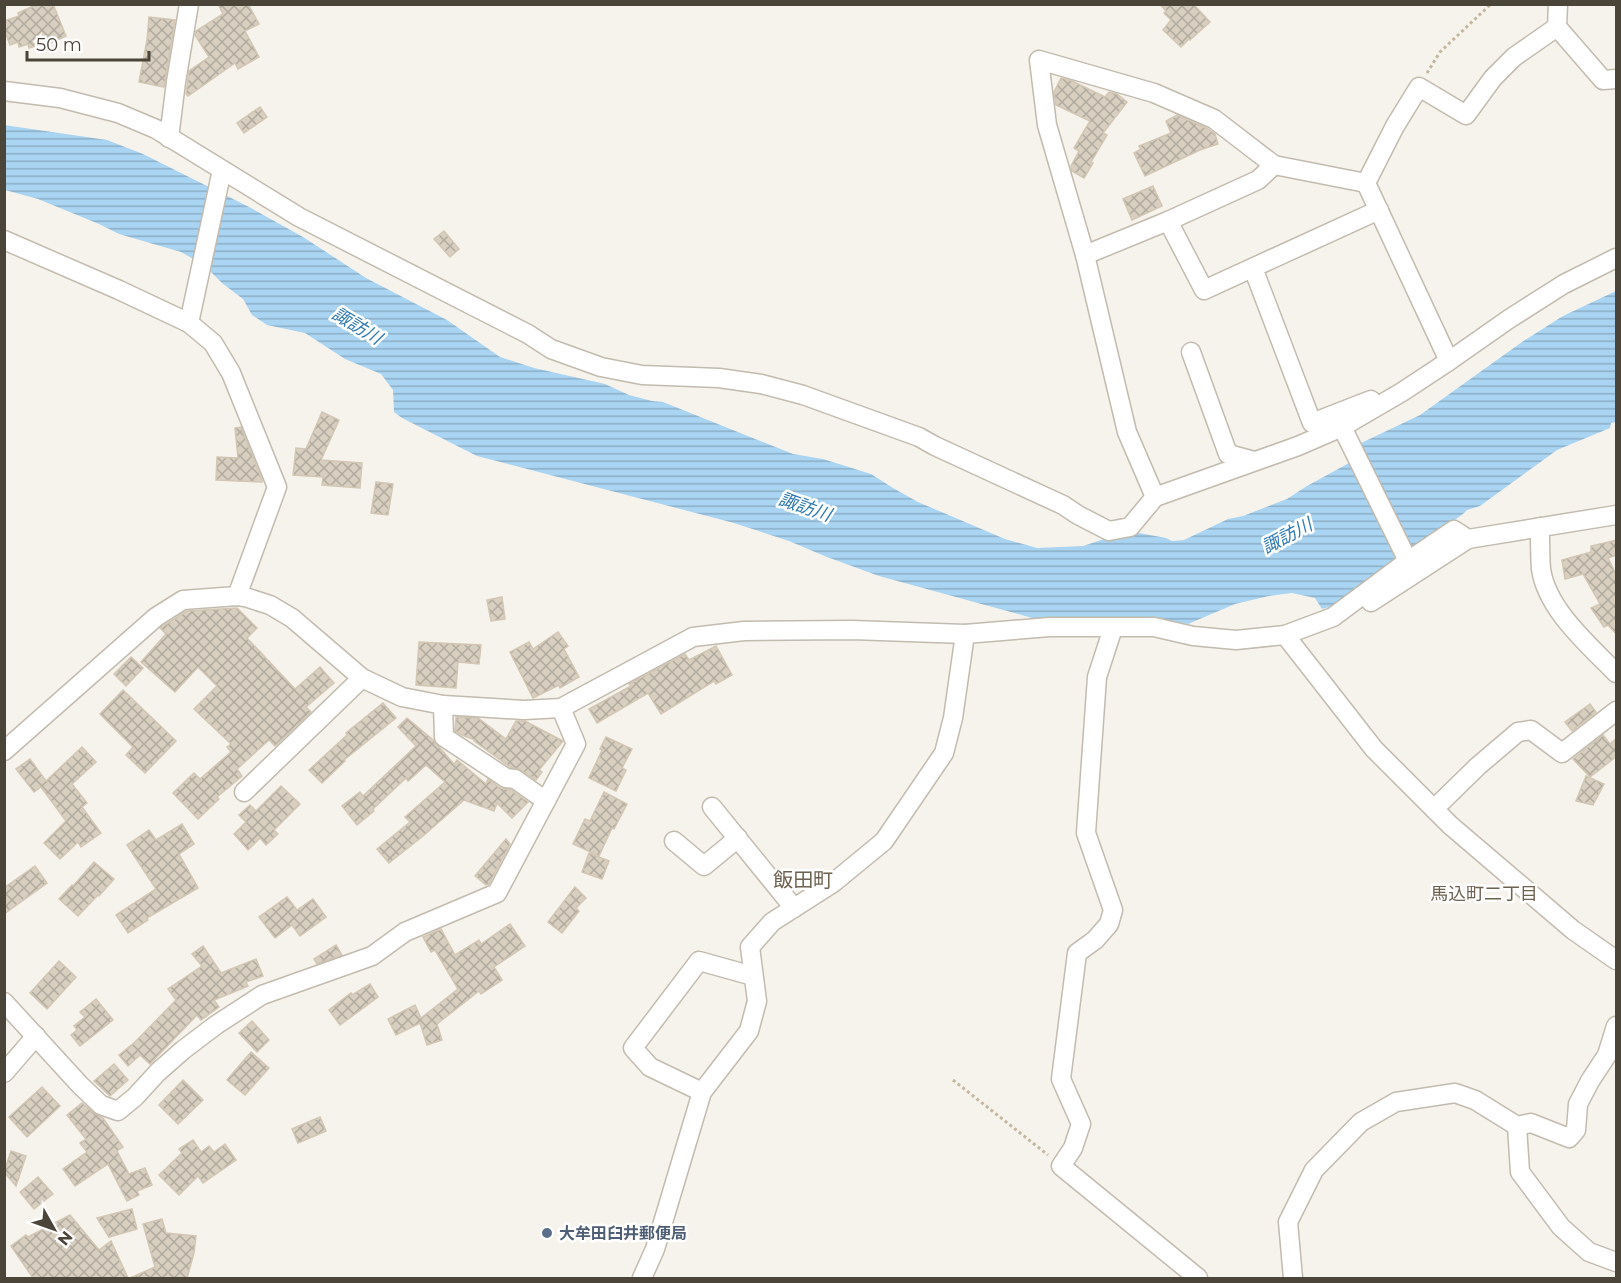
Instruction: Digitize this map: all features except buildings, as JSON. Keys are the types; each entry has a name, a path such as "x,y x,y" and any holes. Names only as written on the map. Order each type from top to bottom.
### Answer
{"street":[{"path":"169,138 189,4"},
{"path":"1558,4 1557,27 1603,80 1617,80"},
{"path":"1366,183 1395,126 1419,87 1466,115 1493,78 1514,57 1557,27"},
{"path":"1155,497 1127,432 1085,255 1047,124 1039,60 1154,93 1214,119 1274,165 1366,183"},
{"path":"4,91 60,98 118,113 156,129 298,217 528,334 551,349 601,367 642,375 719,378 761,384 803,395 919,437 1064,505 1109,531 1130,527 1155,497 1343,431 1564,284 1617,258"},
{"path":"1085,255 1168,221 1258,180 1274,165"},
{"path":"191,316 222,170"},
{"path":"1366,183 1449,362"},
{"path":"1168,221 1204,290 1379,210"},
{"path":"4,240 118,290 191,316 213,343 231,373 277,486 237,596"},
{"path":"1253,268 1312,423 1374,398 1384,403"},
{"path":"1191,352 1228,454 1254,461"},
{"path":"1343,431 1406,559"},
{"path":"4,751 156,617 183,600 237,596 270,605 292,618 362,678 402,697 443,705 524,710 561,708 693,637 744,631 852,630 965,634 1050,627 1154,627 1193,636 1236,640 1285,635 1371,603 1468,539 1617,515"},
{"path":"1540,527 1542,571 1551,599 1584,640 1617,673"},
{"path":"1333,617 1406,559 1454,530 1468,539"},
{"path":"1113,628 1097,677 1086,833 1113,910 1109,924 1095,940 1077,953 1061,1079 1081,1124 1073,1148 1061,1166 1198,1278"},
{"path":"642,1278 655,1249 702,1092 749,1031 757,1001 750,947 772,922 833,883 884,840 944,753 953,718 965,634"},
{"path":"1285,635 1374,749 1450,825 1573,930 1617,960"},
{"path":"244,792 362,678"},
{"path":"443,705 444,737 506,778 515,779 546,801"},
{"path":"4,1002 80,1085 101,1105 118,1111 183,1050 262,995 372,956 405,932 497,893 576,744 561,708"},
{"path":"1434,808 1518,732 1531,730 1562,753 1617,711"},
{"path":"712,807 794,908"},
{"path":"674,841 704,866 738,838"},
{"path":"702,1092 650,1067 633,1048 699,961 753,976"},
{"path":"1293,1278 1288,1222 1314,1170 1361,1122 1396,1102 1455,1093 1475,1100 1517,1126 1531,1123 1569,1138 1576,1130 1578,1104 1607,1055 1617,1026"},
{"path":"4,1073 36,1036"},
{"path":"1517,1126 1520,1172 1568,1234 1589,1252 1617,1262"}],"path":[{"path":"1419,87 1440,52 1491,4"},
{"path":"953,1080 1061,1166"}],"water":[{"name":"諏訪川","path":"4,125 107,140 143,154 303,237 366,278 447,320 500,357 534,368 605,384 629,395 663,402 793,454 823,459 871,474 918,502 1005,539 1037,548 1083,546 1128,531 1172,541 1184,540 1228,519 1243,516 1287,499 1349,463 1357,445 1420,415 1522,342 1563,316 1616,291 1616,422 1611,423 1610,428 1557,450 1480,506 1467,510 1332,606 1322,609 1315,598 1292,593 1235,604 1188,624 1157,617 1036,619 879,576 789,541 734,523 477,456 394,412 393,390 381,374 345,359 305,333 267,325 252,315 243,299 204,265 181,252 119,234 38,199 5,190"}],"place":[{"name":"大牟田臼井郵便局","path":"547,1233"}],"district":[{"name":"飯田町","path":"803,880"},
{"name":"馬込町二丁目","path":"1484,894"}]}
